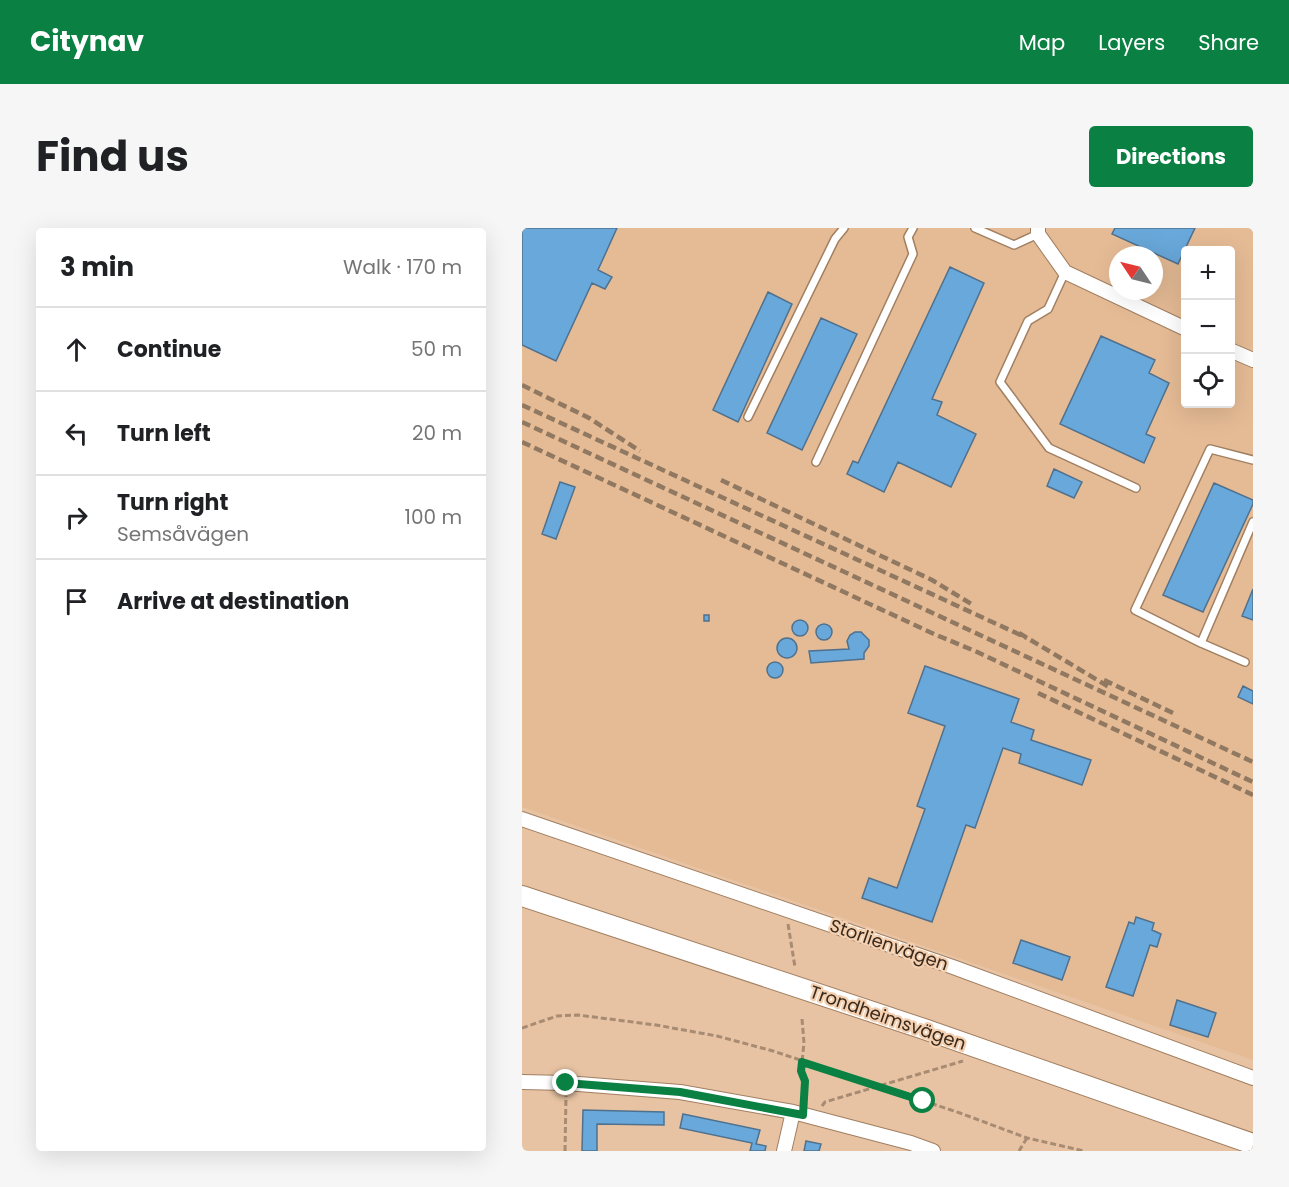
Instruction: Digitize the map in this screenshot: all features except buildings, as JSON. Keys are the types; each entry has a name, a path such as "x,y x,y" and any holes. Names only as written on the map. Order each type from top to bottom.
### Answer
{"main road":[{"name":"Trondheimsvägen","path":"522,896 924,1029 1253,1144"}],"street":[{"path":"1038,231 1065,272 1181,327"},
{"path":"1235,352 1253,360"},
{"name":"Storlienvägen","path":"522,819 953,967 1253,1078"},
{"path":"522,1082 680,1092 804,1115 933,1151"},
{"path":"784,1151 804,1115"}],"lane":[{"path":"748,417 835,239 844,228"},
{"path":"816,462 913,254 908,237 912,228"},
{"path":"975,228 1014,245 1038,231"},
{"path":"1065,272 1048,309 1028,321 1000,382 1049,448 1136,488"},
{"path":"1245,662 1135,610 1210,448 1253,460"},
{"path":"1202,643 1253,522"}],"path":[{"path":"786,910 795,967"},
{"path":"522,1028 556,1016 578,1015 717,1036 748,1043 960,1113 1027,1138 1084,1151"},
{"path":"802,1019 804,1043 801,1071 805,1081 804,1115"},
{"path":"804,1115 825,1102 969,1059"},
{"path":"565,1151 566,1083"},
{"path":"1019,1151 1027,1138"}],"shaded area":[{"path":"522,228 1253,228 1253,1060 522,807"}],"railway":[{"path":"522,385 589,418 640,451"},
{"path":"522,405 1027,638"},
{"path":"522,422 1253,762"},
{"path":"522,442 1253,782"},
{"path":"721,480 932,580 973,605"},
{"path":"1019,633 1109,687"},
{"path":"1104,680 1173,713"},
{"path":"1038,693 1253,795"}],"route":[{"path":"566,1083 680,1092 803,1115 805,1081 801,1071 802,1062 923,1101"}]}
